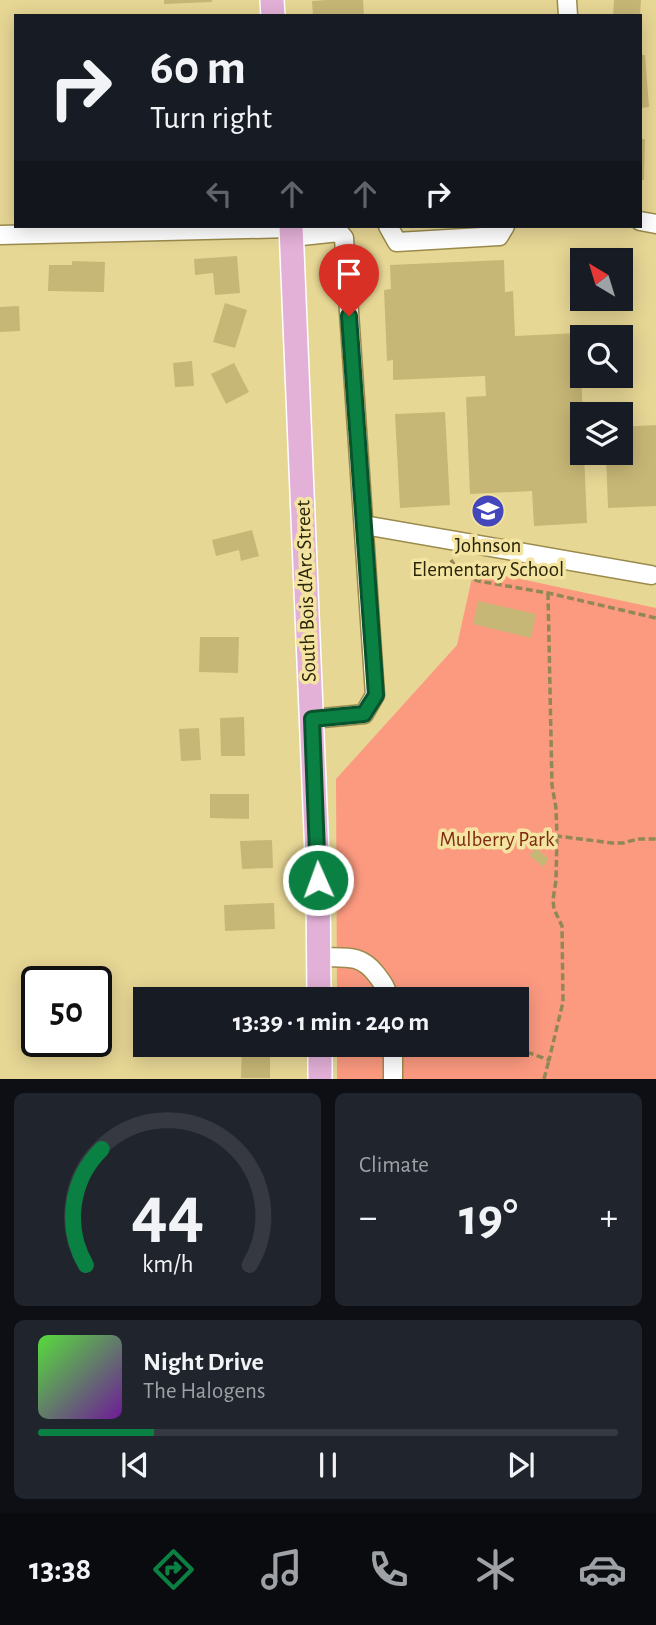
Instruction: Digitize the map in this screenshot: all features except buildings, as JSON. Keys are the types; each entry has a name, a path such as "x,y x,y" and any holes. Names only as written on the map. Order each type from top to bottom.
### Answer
{"main road":[{"name":"South Bois d'Arc Street","path":"291,230 318,880 319,987"},
{"path":"320,1057 320,1079"}],"street":[{"path":"389,228 397,242 499,236 504,228"},
{"path":"0,234 291,230 339,232 344,238 376,695 364,714 312,719"},
{"path":"364,525 651,575"},
{"path":"319,957 354,958 368,963 386,987"},
{"path":"393,1057 393,1079"}],"path":[{"path":"451,560 459,572 478,581 548,593 656,618"},
{"path":"544,1079 563,1002 562,926 553,900 557,836 552,785 548,593"},
{"path":"557,836 622,843 638,839 656,839"},
{"path":"529,1053 549,1060"}],"green space":[{"name":"Mulberry Park","path":"474,569 656,608 656,1079 337,1079 337,1057 529,1057 529,987 337,987 336,779 457,645"}],"place":[{"name":"Johnson Elementary School","path":"488,511"}],"route":[{"path":"318,880 312,719 364,714 376,695 349,316"}]}
